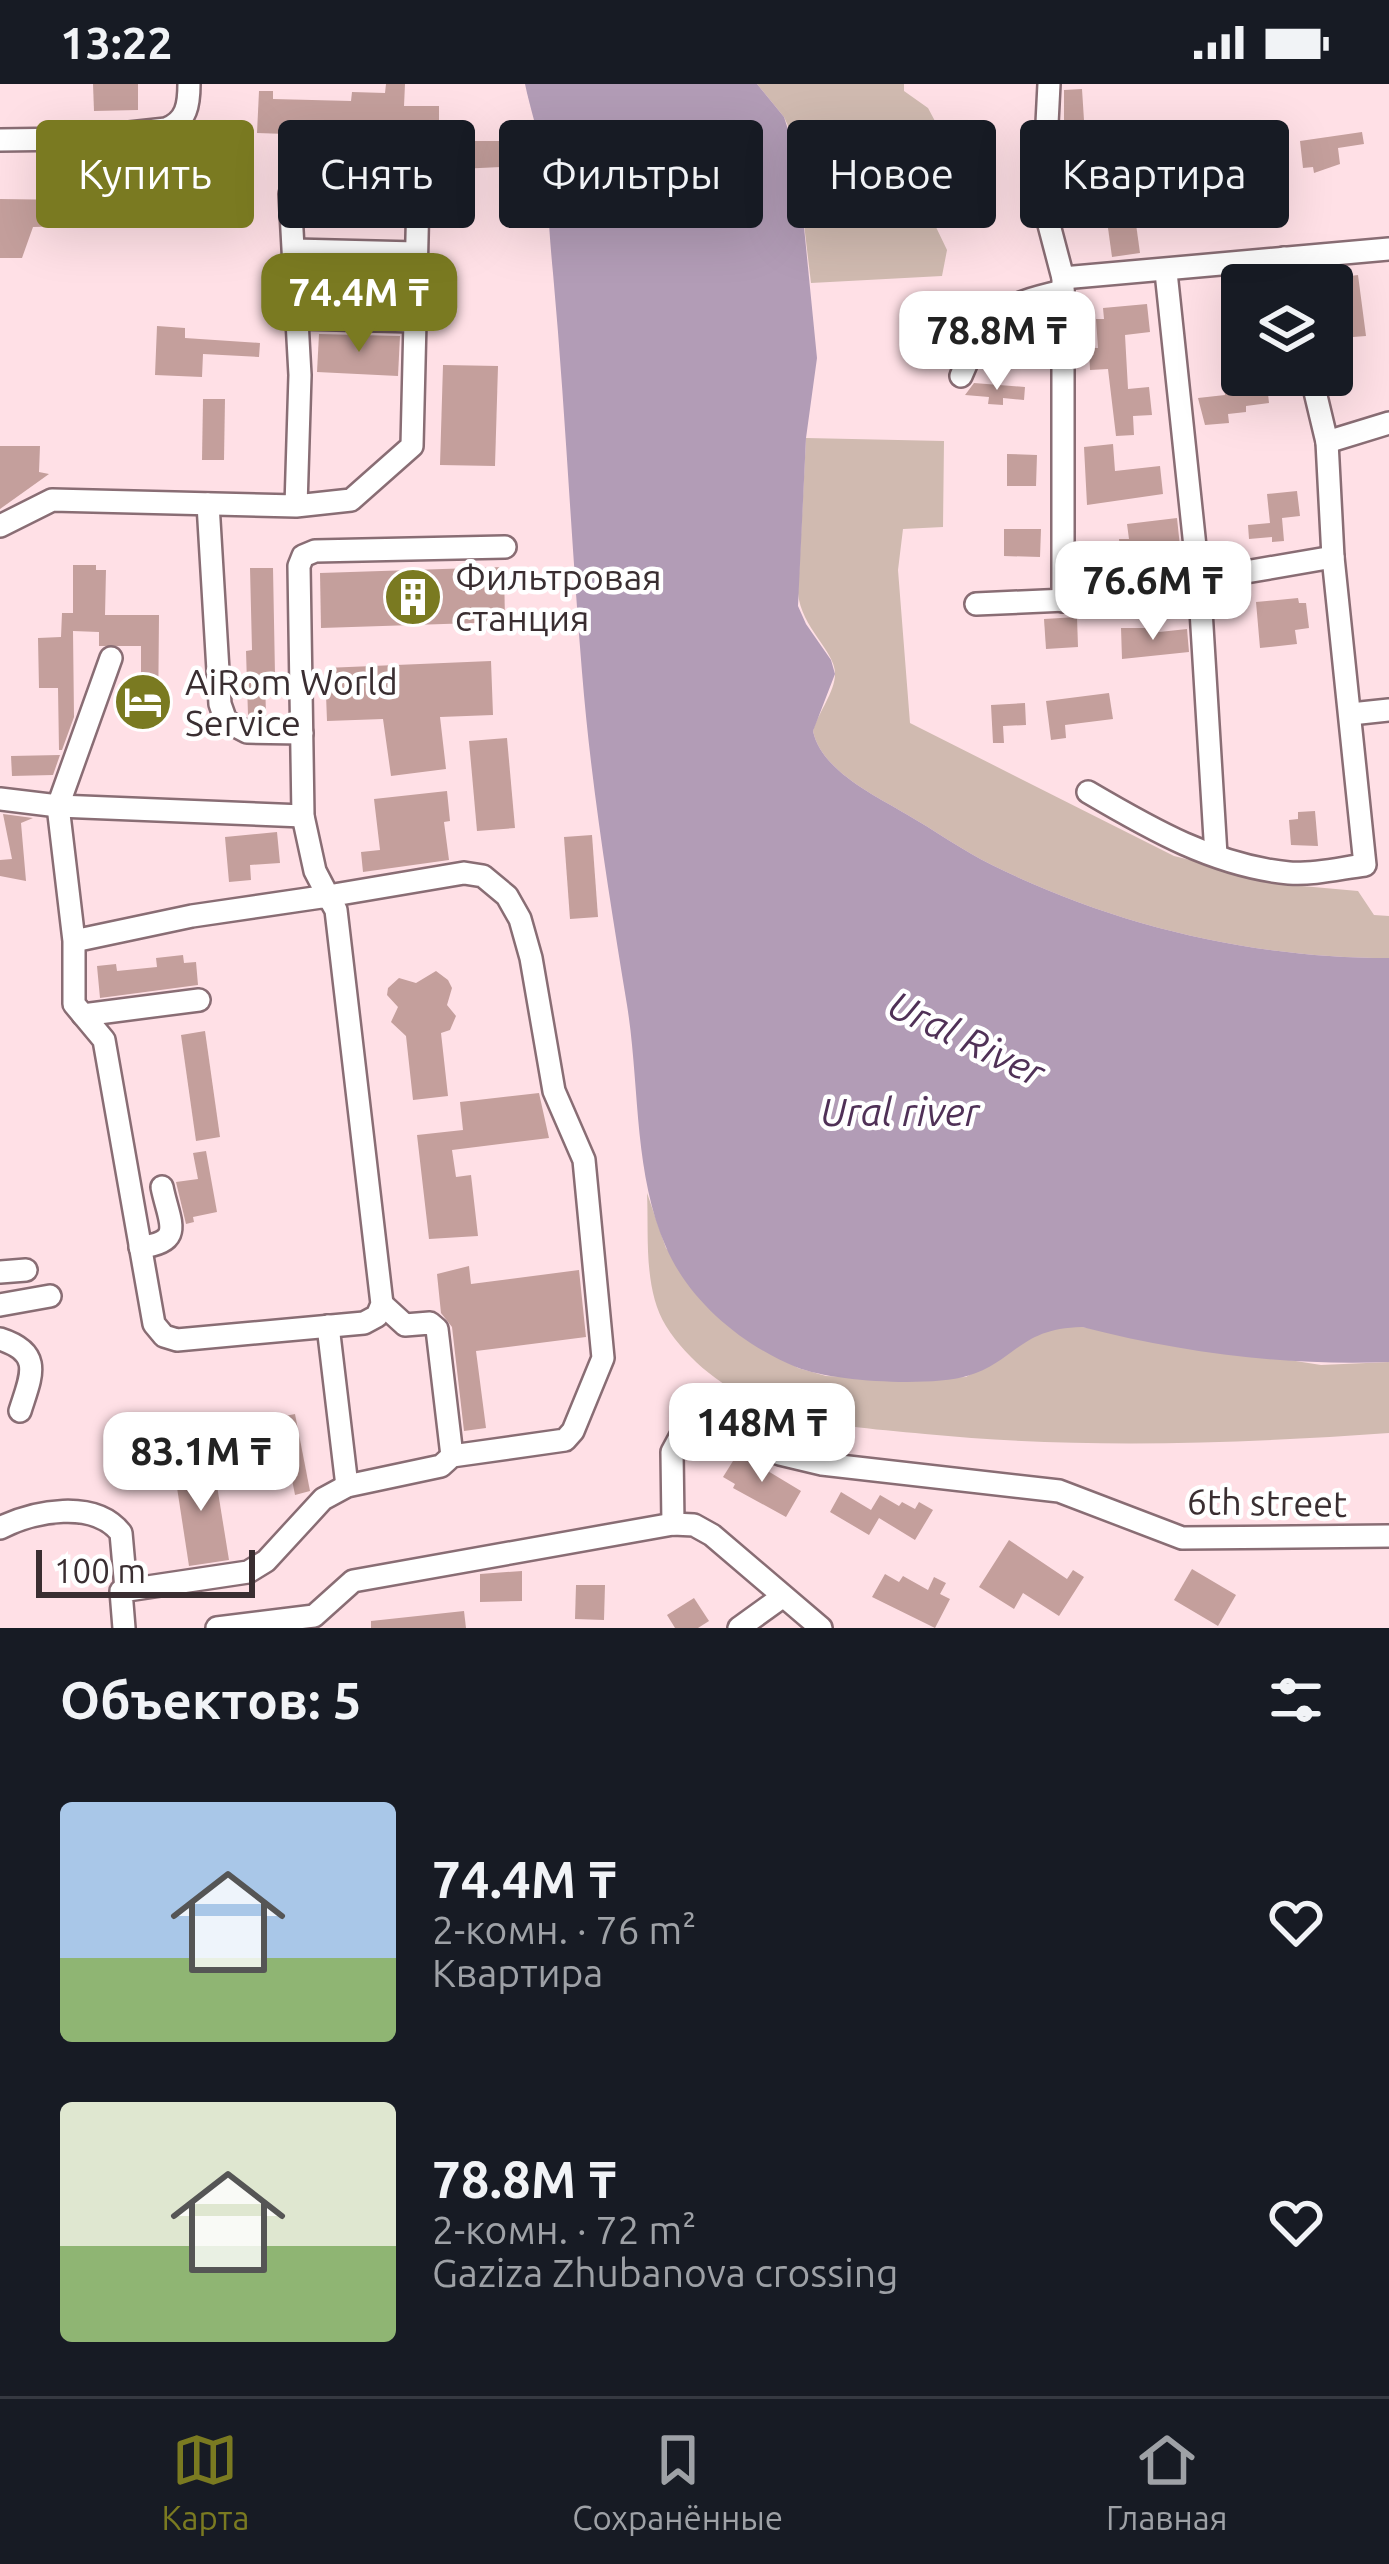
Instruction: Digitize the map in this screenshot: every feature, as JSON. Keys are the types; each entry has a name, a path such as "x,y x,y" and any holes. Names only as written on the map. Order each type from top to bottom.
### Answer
{"street":[{"path":"0,140 74,139 166,129 184,116 189,84"},
{"path":"1049,84 1043,202 1063,284 1063,601"},
{"path":"0,526 52,500 296,506 351,500 412,446 418,196 290,194 300,375 296,506"},
{"path":"961,376 977,339 997,314 1063,284 1389,249"},
{"path":"294,250 416,254"},
{"path":"1284,258 1286,264"},
{"path":"1166,272 1200,594 1216,856"},
{"path":"297,318 415,321"},
{"path":"1088,793 1174,842 1216,856 1291,874 1365,865 1333,557 1327,442 1316,396"},
{"path":"1327,442 1389,423"},
{"path":"208,504 220,704 226,721 247,732 302,733"},
{"path":"111,658 58,806 74,941 74,1004 104,1040 154,1324 164,1336 177,1340 364,1323 377,1316 382,1304 336,910 315,872 303,817 299,566 303,556 315,551 505,547"},
{"path":"976,604 1200,594 1234,574 1333,557"},
{"path":"1351,714 1389,710"},
{"path":"0,799 303,817"},
{"path":"74,941 192,916 464,873 483,876 507,896 520,919 554,1091 584,1160 603,1358 573,1431 555,1443 452,1456 441,1466 347,1486 323,1499 258,1568 126,1588"},
{"path":"82,1015 199,1000"},
{"path":"140,1247 169,1240 162,1187"},
{"path":"0,1272 26,1270"},
{"path":"0,1305 50,1295"},
{"path":"382,1304 405,1324 430,1323 437,1329 452,1456"},
{"path":"328,1326 347,1486"},
{"path":"0,1339 22,1348 31,1360 32,1375 20,1411"},
{"name":"6th street","path":"673,1524 672,1452 685,1428 708,1424 780,1454 822,1464 1059,1491 1182,1538 1389,1536"},
{"path":"0,1528 81,1509 102,1515 121,1533 126,1588 119,1597 124,1628"},
{"path":"217,1628 314,1616 353,1581 673,1524 694,1525 712,1535 821,1628"},
{"path":"739,1628 782,1597"},
{"path":"334,1598 337,1628"}],"shaded area":[{"path":"757,84 904,84 904,91 928,108 934,120 787,124"},
{"path":"805,228 936,228 947,250 942,276 811,283"},
{"path":"806,438 944,441 943,527 903,529 898,570 910,723 1174,856 1291,885 1358,891 1374,915 1389,916 1389,958 1236,945 1087,905 981,859 838,769 826,758 813,731 832,688 834,666 805,617 798,593"},
{"path":"647,1193 666,1248 741,1335 798,1368 826,1376 966,1377 1037,1334 1082,1327 1321,1365 1389,1362 1389,1433 1215,1442 1040,1442 867,1428 791,1414 757,1402 712,1376 666,1326 650,1279"}],"water":[{"name":"Ural river","path":"525,84 757,84 784,117 787,228 804,228 817,358 806,438 798,606 835,674 813,731 826,758 865,790 981,859 1087,905 1236,945 1389,958 1389,1362 1234,1356 1082,1327 1044,1333 967,1376 906,1382 856,1379 796,1367 756,1347 719,1319 688,1285 666,1247 648,1189 601,839 578,622 550,228 763,228 763,120 534,120"}],"building":[{"path":"93,84 138,84 138,110 94,111"},
{"path":"386,84 405,84 404,106 439,106 439,120 278,120 278,134 257,133 259,91 273,91 273,99 351,101 352,92 385,93"},
{"path":"1082,89 1084,120 1064,120 1064,90"},
{"path":"1362,132 1364,144 1338,148 1340,164 1314,173 1313,167 1303,168 1300,141"},
{"path":"475,141 499,141 499,167 475,168"},
{"path":"0,199 36,200 36,227 22,258 0,258"},
{"path":"1108,228 1137,228 1140,253 1112,257"},
{"path":"1358,275 1366,336 1353,337 1353,276"},
{"path":"1147,304 1150,332 1125,335 1128,389 1149,387 1152,415 1133,416 1134,435 1116,436 1108,369 1090,370 1089,348 1098,348 1096,319 1104,319 1103,308"},
{"path":"1019,320 1035,322 1031,360 1005,358 1008,327"},
{"path":"157,326 185,328 185,338 260,343 259,357 203,354 202,377 155,375"},
{"path":"319,334 400,336 398,376 317,372"},
{"path":"443,365 498,366 495,466 440,465"},
{"path":"974,383 1025,387 1024,400 1003,398 1003,405 988,404 989,397 965,395"},
{"path":"1268,396 1269,403 1228,414 1229,423 1205,425 1198,398"},
{"path":"203,399 225,399 224,460 202,460"},
{"path":"1113,444 1115,471 1160,466 1163,494 1087,505 1084,447"},
{"path":"0,446 40,446 39,472 49,474 0,509"},
{"path":"1007,454 1037,455 1036,486 1007,486"},
{"path":"1297,491 1300,516 1282,518 1284,541 1249,539 1248,525 1270,523 1267,494"},
{"path":"1177,518 1181,556 1166,558 1164,547 1140,550 1142,572 1123,574 1119,539 1129,539 1127,524"},
{"path":"1004,529 1041,529 1040,557 1004,556"},
{"path":"73,565 106,570 105,615 159,615 158,725 129,725 129,678 141,678 141,646 99,646 99,632 73,631 74,717 59,750 58,688 39,688 38,638 61,637 62,613 73,613"},
{"name":"Фильтровая станция","path":"504,567 505,622 321,628 320,573"},
{"path":"250,568 273,568 275,675 265,675 266,717 248,715"},
{"path":"1298,598 1299,603 1306,603 1309,628 1295,630 1297,644 1260,648 1256,602"},
{"path":"1077,617 1078,647 1046,649 1044,619"},
{"path":"1121,628 1150,628 1150,633 1187,629 1189,652 1122,659"},
{"path":"491,661 493,715 440,717 446,769 391,776 383,719 327,721 325,668"},
{"path":"1109,693 1113,719 1065,725 1066,738 1051,740 1046,701"},
{"path":"1025,703 1026,725 1003,726 1004,743 993,743 991,705"},
{"path":"507,738 515,828 477,831 469,741"},
{"path":"60,755 53,775 12,776 11,756"},
{"path":"447,791 450,821 444,822 449,860 363,872 361,852 380,850 374,799"},
{"path":"1315,811 1318,846 1291,845 1289,820 1298,819 1298,812"},
{"path":"3,814 33,818 21,823 26,881 0,876 0,860 12,859"},
{"path":"277,832 280,863 250,865 251,880 229,882 225,837"},
{"path":"592,835 598,917 570,919 564,837"},
{"path":"183,955 184,963 196,962 198,985 100,998 97,966 116,964 117,971 157,967 156,958"},
{"path":"436,971 452,988 447,1005 456,1016 450,1030 441,1033 448,1096 413,1100 406,1036 391,1022 398,1007 387,995 388,988 399,978 416,983"},
{"path":"205,1031 220,1137 196,1141 181,1035"},
{"path":"539,1093 549,1138 452,1150 456,1177 471,1175 478,1236 429,1239 417,1135 463,1130 460,1102"},
{"path":"206,1151 217,1212 193,1217 194,1222 186,1224 176,1182 198,1179 193,1153"},
{"path":"469,1266 471,1284 579,1270 586,1337 476,1351 486,1428 464,1431 452,1327 441,1313 437,1274"},
{"path":"295,1414 310,1491 295,1495 280,1417"},
{"path":"738,1453 801,1491 786,1517 733,1488 735,1484 723,1477"},
{"path":"213,1461 229,1560 189,1566 174,1468"},
{"path":"841,1492 871,1510 880,1495 899,1506 902,1502 915,1509 919,1502 933,1510 915,1540 879,1518 869,1535 830,1512"},
{"path":"1009,1540 1067,1579 1073,1570 1084,1577 1059,1616 1023,1593 1014,1609 979,1587"},
{"path":"1192,1569 1236,1595 1218,1626 1174,1600"},
{"path":"522,1571 522,1601 480,1602 480,1574"},
{"path":"885,1574 899,1582 903,1576 928,1590 934,1577 946,1583 940,1594 950,1599 935,1628 872,1597"},
{"path":"576,1585 605,1585 604,1620 575,1619"},
{"path":"694,1598 709,1621 698,1628 675,1628 667,1615"},
{"path":"464,1611 466,1628 371,1628 371,1621"}],"place":[{"name":"Фильтровая станция","path":"413,597"},
{"name":"AiRom World Service","path":"143,702"}],"water label":[{"name":"Ural River","path":"967,1038"}]}
